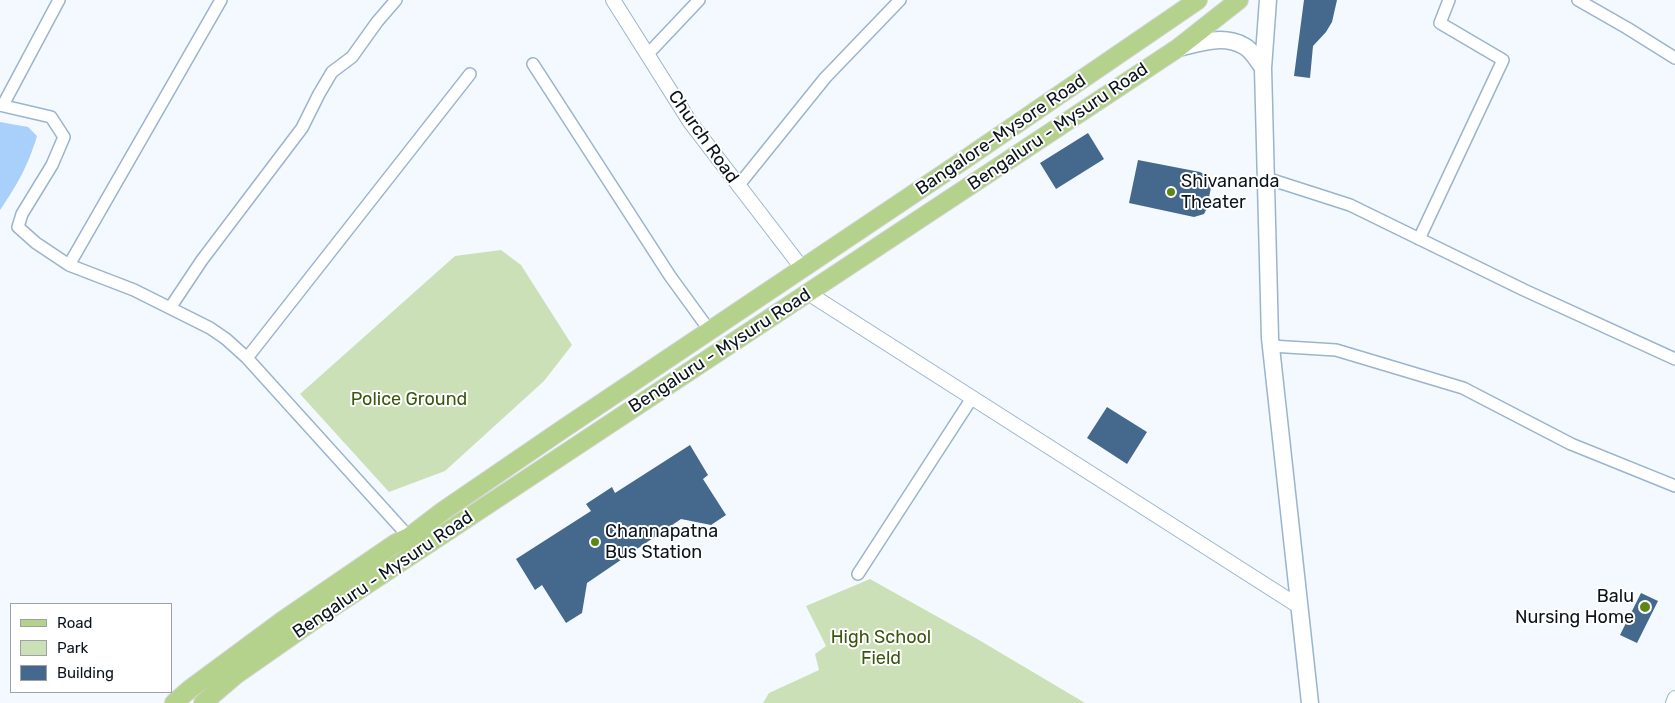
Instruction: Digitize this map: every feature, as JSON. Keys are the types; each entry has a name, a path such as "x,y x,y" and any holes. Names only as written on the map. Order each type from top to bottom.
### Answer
{"main road":[{"name":"Bangalore-Mysore Road","path":"802,268 1198,0"},
{"name":"Bengaluru - Mysuru Road","path":"203,703 238,674 330,609 1178,48 1239,0"},
{"path":"1268,0 1263,68 1271,346 1310,703"},
{"path":"1178,48 1215,39 1230,41 1246,47 1263,68"},
{"name":"Bengaluru - Mysuru Road","path":"174,703 190,689 282,622 396,543 409,537 443,511 802,268"},
{"path":"660,364 673,382"},
{"path":"443,511 454,526"}],"street":[{"path":"59,0 2,105 51,117 64,138 52,165 22,214 18,227 36,243 69,265 134,290 210,328 226,339 248,358 409,537"},
{"path":"69,265 221,0"},
{"path":"170,308 202,260 302,128 332,72 352,57 377,22 396,0"},
{"name":"Church Road","path":"613,0 690,122 802,268"},
{"path":"647,55 699,0"},
{"path":"738,186 825,78 899,0"},
{"path":"1419,239 1503,60 1440,23 1449,0"},
{"path":"1578,0 1675,58"},
{"path":"533,64 670,276 710,331"},
{"path":"248,358 470,74"},
{"path":"1266,178 1350,205 1524,290 1675,358"},
{"path":"808,293 1300,607"},
{"path":"1271,346 1336,350 1463,388 1571,444 1675,486"},
{"path":"858,574 972,398"},
{"path":"1673,703 1675,698"}],"green space":[{"name":"Police Ground","path":"501,250 521,265 572,345 544,381 445,471 389,492 300,394 455,256"},
{"name":"High School Field","path":"870,579 979,640 1085,703 763,703 769,693 819,670 815,654 826,646 806,606"}],"water":[{"path":"0,122 28,127 37,136 21,175 0,210"}],"building":[{"path":"1304,0 1337,0 1332,22 1326,32 1313,46 1310,78 1294,76"},
{"path":"1088,133 1104,159 1056,189 1040,163"},
{"name":"Shivananda Theater","path":"1138,160 1200,172 1209,177 1212,182 1204,214 1194,217 1129,203"},
{"path":"1107,407 1147,432 1127,464 1087,438"},
{"name":"Channapatna Bus Station","path":"690,445 708,475 703,479 726,515 711,525 681,519 587,583 582,613 566,623 542,585 535,590 516,559 591,511 586,504 612,487 615,493"},
{"path":"1641,593 1658,601 1637,643 1620,635"}],"place":[{"name":"Shivananda Theater","path":"1171,192"},
{"name":"Channapatna Bus Station","path":"595,542"},
{"name":"Balu Nursing Home","path":"1645,607"}]}
